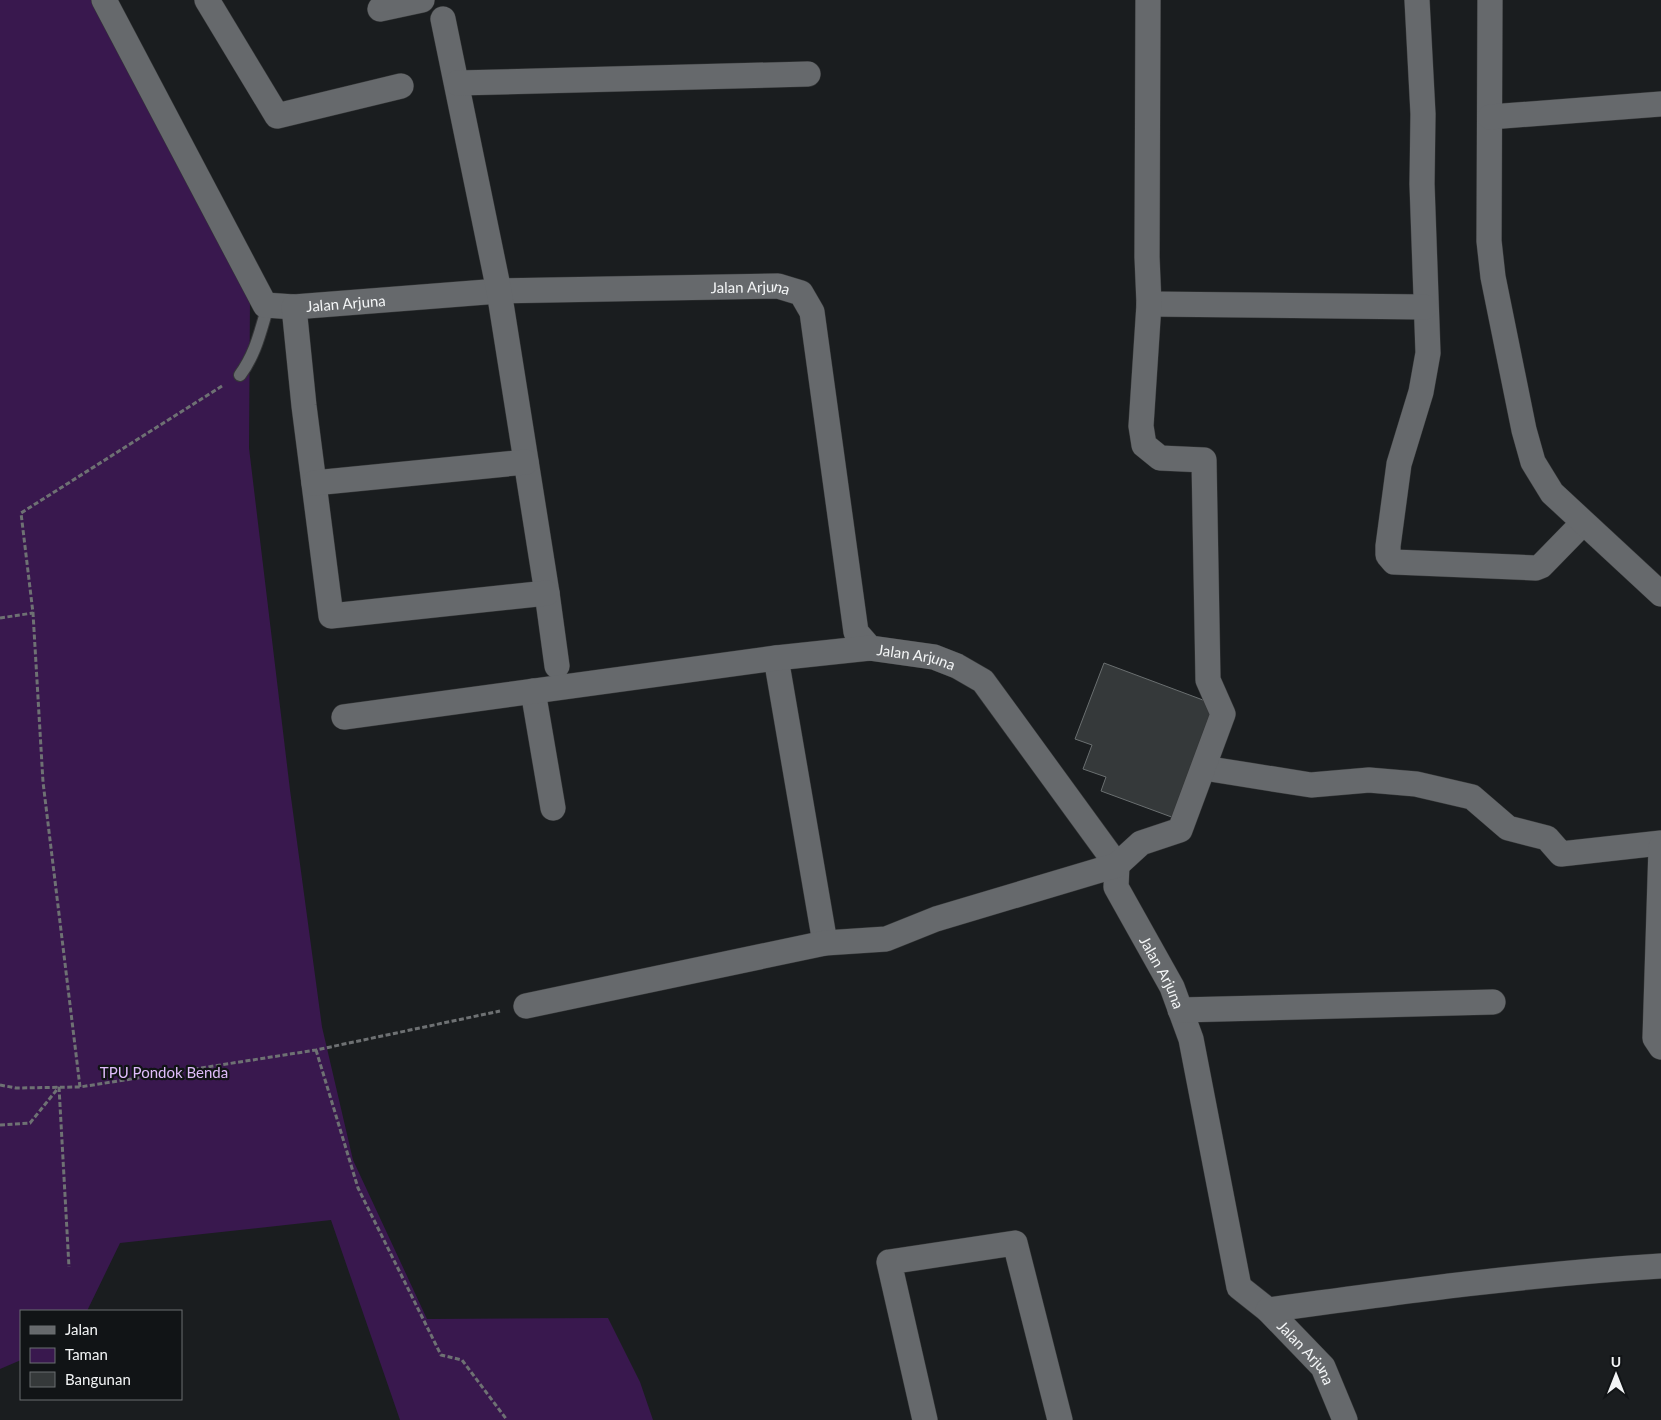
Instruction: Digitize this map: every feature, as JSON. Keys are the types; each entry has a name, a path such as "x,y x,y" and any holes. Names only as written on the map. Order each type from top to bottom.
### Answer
{"street":[{"path":"104,0 262,303 268,306"},
{"path":"206,0 276,116 401,86"},
{"path":"380,9 422,0"},
{"path":"526,1006 825,943 886,939 936,919 1117,865 1141,843 1180,830 1223,714 1208,680 1204,460 1160,458 1144,445 1141,426 1149,304 1148,0"},
{"path":"1417,0 1424,133 1422,184 1425,307 1428,334 1426,368 1421,392 1399,464 1387,551 1394,562 1539,567 1583,523"},
{"path":"1490,0 1489,241 1493,277 1524,430 1533,462 1541,478 1552,493 1661,594"},
{"path":"443,19 499,291 557,666"},
{"path":"457,83 808,74"},
{"path":"1490,117 1661,104"},
{"name":"Jalan Arjuna","path":"268,306 294,307 499,291 778,286 801,293 812,312 856,632 870,648 934,658 958,666 983,681 1117,865 1116,887 1172,987 1191,1039 1239,1287 1268,1310 1323,1367 1345,1420"},
{"path":"1149,304 1425,307"},
{"path":"294,307 331,616 547,593"},
{"path":"314,483 526,462"},
{"path":"344,717 776,658 870,648"},
{"path":"776,658 825,943"},
{"path":"533,691 553,808"},
{"path":"1204,768 1311,785 1369,780 1416,784 1472,796 1508,828 1547,838 1561,854 1661,845 1655,1038 1661,1047"},
{"path":"1180,1010 1493,1002"},
{"path":"925,1420 889,1262 1015,1243 1060,1420"},
{"path":"1268,1310 1455,1284 1661,1266"}],"lane":[{"path":"240,375 256,347 268,306"}],"path":[{"path":"80,1086 43,782 33,613 21,513 240,375"},
{"path":"0,618 33,613"},
{"path":"0,1085 16,1088 80,1086 316,1050 526,1006"},
{"path":"316,1050 358,1188 441,1355 462,1360 507,1420"},
{"path":"0,1125 30,1123 59,1087"},
{"path":"59,1087 69,1266"}],"green space":[{"name":"TPU Pondok Benda","path":"0,0 95,0 250,297 249,448 290,790 322,1027 353,1160 427,1319 608,1318 640,1382 653,1420 400,1420 331,1220 120,1243 87,1310 20,1310 20,1360 0,1369"}],"building":[{"path":"1104,663 1219,706 1177,819 1101,791 1106,777 1083,769 1092,745 1075,739"}]}
